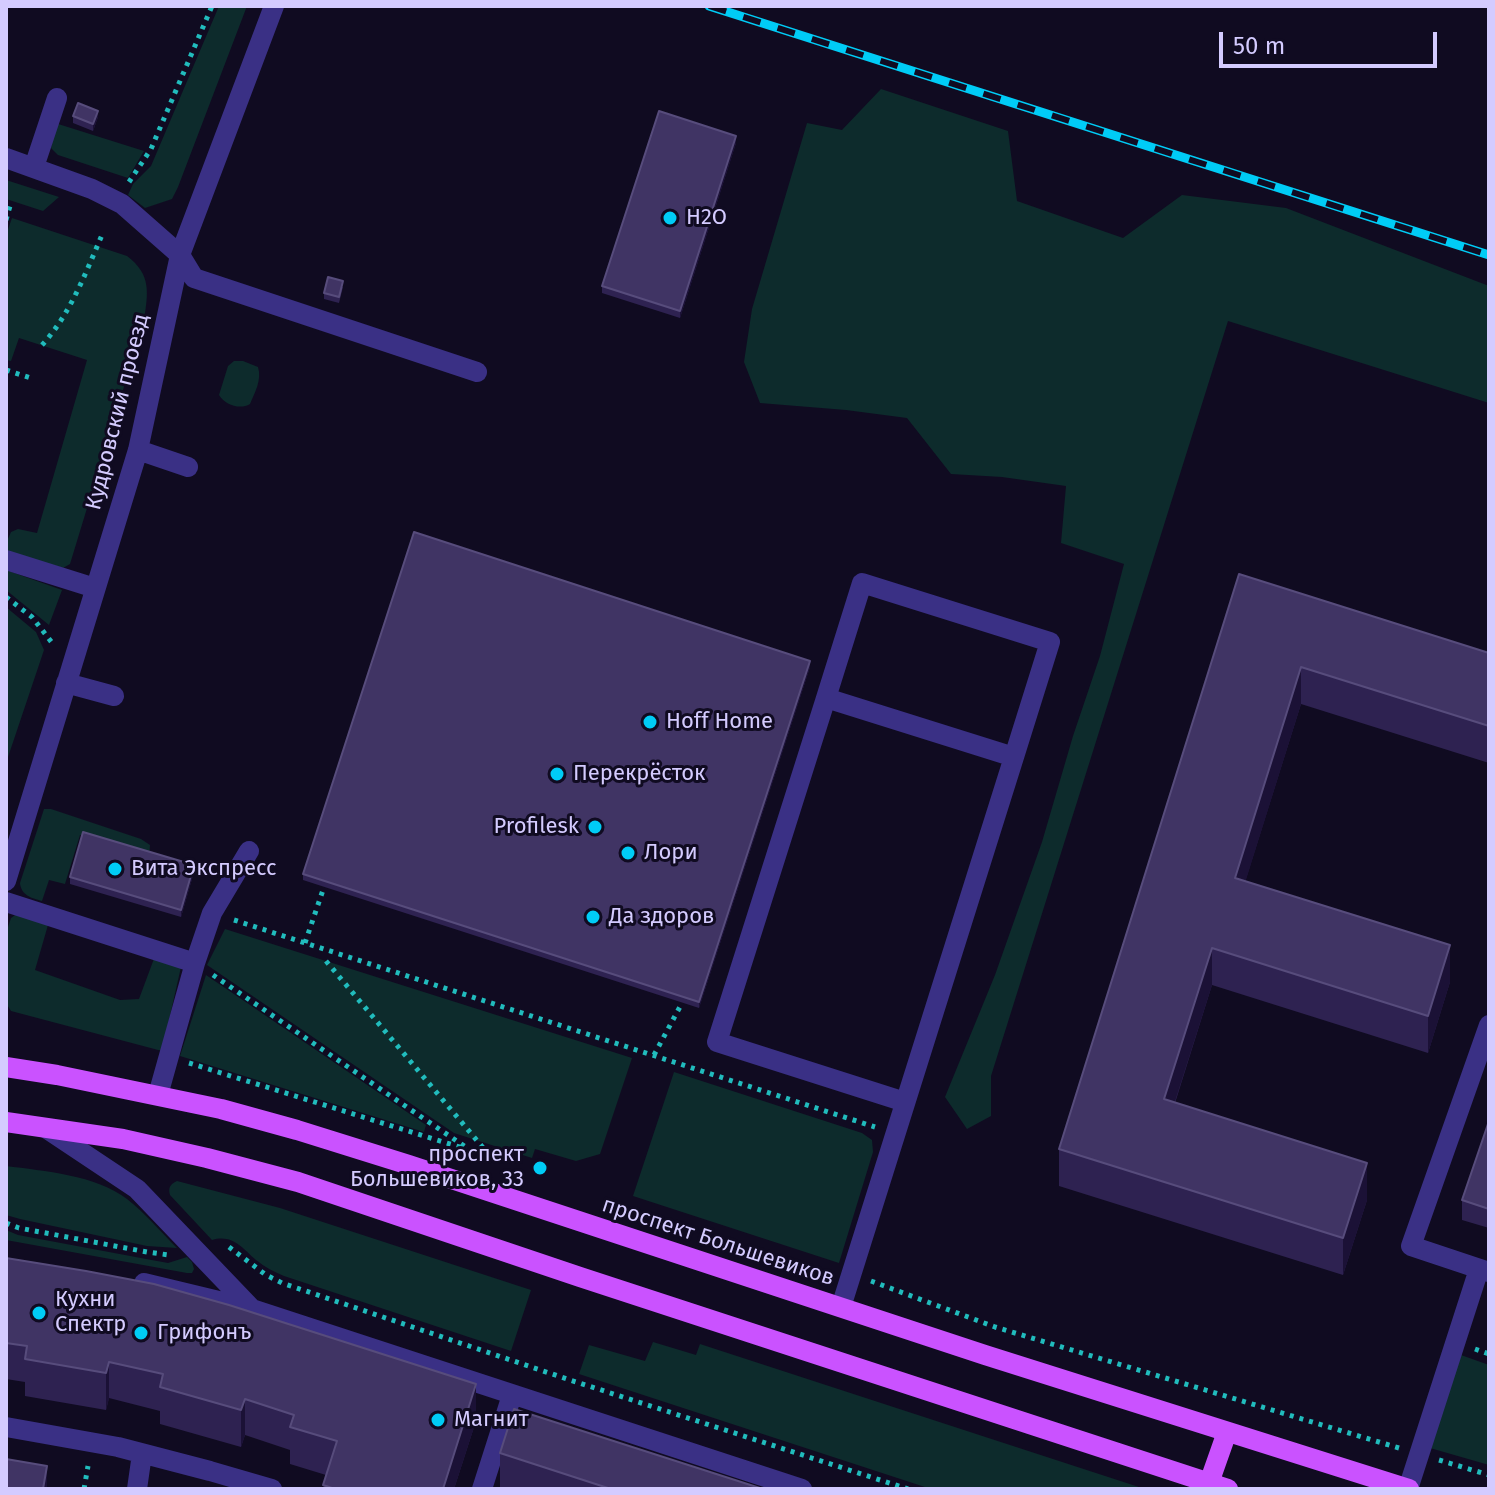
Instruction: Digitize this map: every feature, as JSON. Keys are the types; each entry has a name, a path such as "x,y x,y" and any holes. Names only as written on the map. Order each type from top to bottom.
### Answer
{"main road":[{"name":"проспект Большевиков","path":"6,1067 221,1109 343,1144 985,1355 1408,1489"},
{"path":"6,1122 123,1139 298,1182 1218,1486 1227,1432"}],"street":[{"name":"Кудровский проезд","path":"6,881 138,450 180,255 274,6"},
{"path":"34,167 57,98"},
{"path":"6,158 92,189 122,204 180,255 194,278 477,372"},
{"path":"138,450 188,467"},
{"path":"6,560 95,588"},
{"path":"841,1307 1050,642 862,583 717,1042 905,1102"},
{"path":"66,683 114,696"},
{"path":"826,698 1014,757"},
{"path":"158,1095 212,913 249,851"},
{"path":"6,902 195,963"},
{"path":"1408,1489 1484,1270 1411,1246 1489,1025"},
{"path":"47,1129 137,1189 252,1309"},
{"path":"125,1280 252,1309 802,1489"},
{"path":"482,1489 512,1395"},
{"path":"6,1427 118,1447 208,1480 272,1489"},
{"path":"137,1489 142,1454"}],"path":[{"path":"127,185 151,149 212,6"},
{"path":"6,220 10,206"},
{"path":"42,345 52,335 78,290 102,235"},
{"path":"6,370 31,378"},
{"path":"6,597 32,617 53,644"},
{"path":"305,943 324,887"},
{"path":"212,913 895,1134"},
{"path":"326,961 490,1156"},
{"path":"168,1056 470,1150 195,963"},
{"path":"654,1055 682,1003"},
{"path":"6,1223 162,1255 228,1246 266,1275 282,1283 908,1489"},
{"path":"851,1274 995,1327 1489,1475"}],"green space":[{"path":"219,6 247,6 172,199 145,208 128,195 133,184 151,166"},
{"path":"881,89 1008,131 1017,201 1123,238 1182,195 1286,208 1489,286 1489,403 1228,321 991,1076 991,1116 967,1129 945,1097 995,975 1042,842 1100,656 1124,564 1061,543 1066,486 951,474 907,418 760,403 744,362 752,309 807,123 842,130"},
{"path":"55,123 144,151 128,178 58,155 51,148"},
{"path":"6,180 59,197 43,211 6,199"},
{"path":"12,218 127,256 141,270 146,285 144,321 70,564 63,568 8,552 7,541 11,532 18,529 37,533 87,360 19,338 11,361 6,360 6,235"},
{"path":"234,361 258,367 259,377 250,404 242,407 233,406 219,395 228,366"},
{"path":"6,570 62,590 49,625 6,590"},
{"path":"6,607 36,632 44,650 6,763"},
{"path":"44,809 141,839 150,845 149,857 80,835 65,884 49,880 42,901 30,897 24,893 20,883"},
{"path":"18,913 48,925 35,970 120,1000 139,999 155,956 181,967 162,1051 11,1011 6,1003 6,933 11,918"},
{"path":"225,929 632,1058 600,1154 576,1161 535,1149 532,1158 454,1133 207,965"},
{"path":"206,975 426,1125 424,1132 180,1056"},
{"path":"674,1072 862,1133 872,1140 873,1152 839,1263 633,1196"},
{"path":"6,1166 69,1175 100,1184 127,1199 177,1248 147,1246 6,1215"},
{"path":"177,1181 280,1208 531,1290 511,1351 284,1276 231,1241 212,1240 170,1195 170,1186"},
{"path":"6,1230 18,1235 168,1263 187,1257 194,1269 192,1273 187,1273 6,1240"},
{"path":"653,1342 696,1355 700,1344 1145,1489 931,1489 579,1374 589,1345 645,1361"},
{"path":"1461,1355 1489,1365 1489,1465 1430,1448"}],"building":[{"path":"78,103 98,111 93,124 73,116"},
{"name":"H2O","path":"659,111 736,136 680,311 602,286"},
{"path":"328,277 343,281 339,297 324,293"},
{"name":"Перекрёсток","path":"414,532 810,661 699,1002 303,874"},
{"path":"1239,574 1489,653 1489,726 1301,667 1235,878 1450,945 1428,1016 1212,948 1164,1099 1367,1163 1343,1238 1059,1149"},
{"path":"83,832 194,865 181,910 70,877"},
{"path":"1489,1121 1489,1209 1462,1200"},
{"path":"6,1258 154,1284 476,1384 443,1489 335,1489 323,1485 337,1441 290,1427 294,1415 245,1399 241,1410 160,1387 163,1374 109,1362 106,1373 25,1359 27,1346 6,1343"},
{"path":"514,1409 763,1489 611,1489 500,1453"},
{"path":"6,1459 47,1466 43,1489 6,1489"}],"railway":[{"path":"709,6 1489,255"}],"place":[{"name":"H2O","path":"670,218"},
{"name":"Hoff Home","path":"650,722"},
{"name":"Перекрёсток","path":"557,774"},
{"name":"Profilesk","path":"595,827"},
{"name":"Лори","path":"628,853"},
{"name":"Вита Экспресс","path":"115,869"},
{"name":"Да здоров","path":"593,917"},
{"name":"проспект Большевиков, 33","path":"540,1168"},
{"name":"Кухни Спектр","path":"39,1313"},
{"name":"Грифонъ","path":"141,1333"},
{"name":"Магнит","path":"438,1420"}]}
